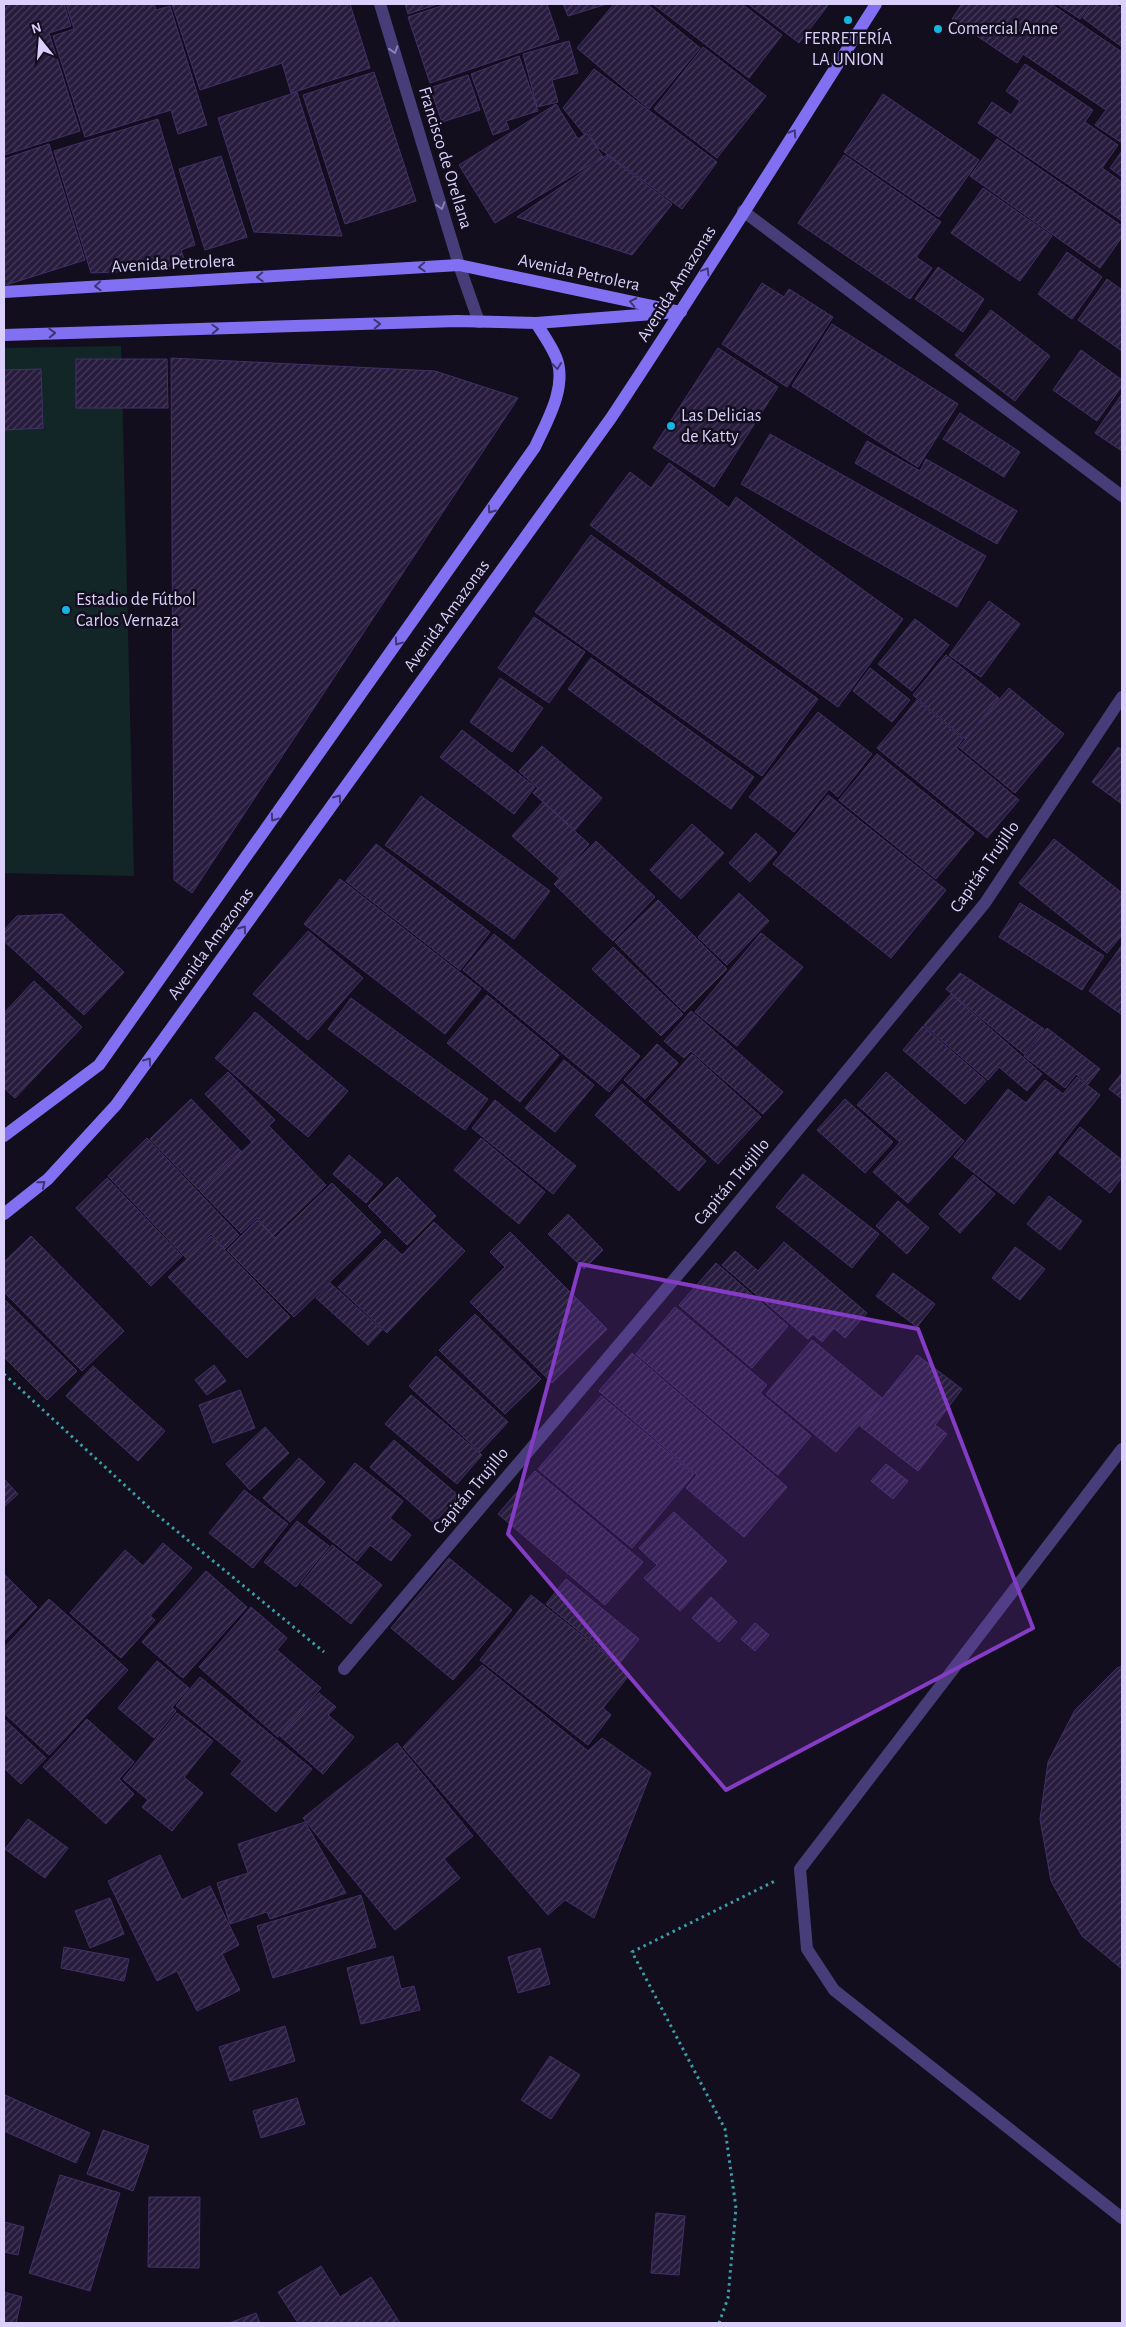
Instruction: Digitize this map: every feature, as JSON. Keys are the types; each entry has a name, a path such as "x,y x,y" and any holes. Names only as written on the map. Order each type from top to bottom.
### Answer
{"main road":[{"name":"Avenida Amazonas","path":"4,1214 48,1179 116,1105 611,418 681,312 743,211 876,4"},
{"name":"Avenida Petrolera","path":"4,292 459,265 681,312"},
{"name":"Avenida Petrolera","path":"4,335 479,322 536,323 681,312"},
{"name":"Avenida Amazonas","path":"4,1136 99,1065 535,447 551,412 560,384 557,358 536,323"}],"street":[{"name":"Francisco de Orellana","path":"380,4 459,265 479,322"},
{"path":"743,211 1122,496"},
{"name":"Capitán Trujillo","path":"344,1669 699,1250 985,903 1122,697"},
{"path":"1122,1449 800,1869 807,1948 834,1990 1122,2218"}],"path":[{"path":"4,1374 156,1514 344,1669"},
{"path":"719,2323 728,2298 736,2208 725,2129 632,1952 800,1869"}],"highlighted area":[{"path":"580,1264 918,1329 1033,1628 726,1790 508,1534"}],"green space":[{"name":"Estadio de Fútbol Carlos Vernaza","path":"121,346 134,876 4,873 4,348"}],"building":[{"path":"4,4 64,4 71,26 49,33 80,131 4,155"},
{"path":"66,4 154,4 156,10 170,6 207,125 178,134 171,110 85,137 53,36 74,29"},
{"path":"172,4 350,4 370,68 291,93 282,63 200,90"},
{"path":"405,4 438,4 408,14"},
{"path":"447,4 547,4 559,39 430,83 408,17"},
{"path":"563,4 607,4 568,16"},
{"path":"614,4 647,4 700,48 649,109 577,48"},
{"path":"653,4 742,4 782,35 749,78"},
{"path":"748,4 829,4 799,43"},
{"path":"962,4 1051,4 1122,52 1122,143 1095,125 1106,110 1023,54 1017,63 952,19"},
{"path":"1057,4 1091,4 1080,19"},
{"path":"1093,4 1114,4 1122,9 1122,47 1083,18"},
{"path":"569,41 578,73 552,80 558,102 537,107 523,54"},
{"path":"703,47 766,96 717,158 654,109"},
{"path":"519,56 538,111 506,121 509,129 493,135 471,74"},
{"path":"1025,64 1093,110 1085,122 1118,145 1102,168 1122,182 1122,221 978,123 992,102 1011,115 1020,101 1006,91"},
{"path":"594,69 717,162 682,209 596,146 588,131 584,134 563,108"},
{"path":"374,72 416,201 345,224 303,95"},
{"path":"468,75 480,110 442,122 430,88"},
{"path":"297,92 342,236 254,232 218,118"},
{"path":"883,94 979,160 939,217 844,152"},
{"path":"556,104 578,139 587,133 603,157 495,223 459,165"},
{"path":"158,119 195,245 181,250 185,262 159,270 91,273 54,151"},
{"path":"997,139 1122,226 1122,237 1100,268 970,176"},
{"path":"49,144 85,260 6,285 4,279 4,159"},
{"path":"1122,151 1122,177 1110,168"},
{"path":"607,155 672,204 632,255 517,217"},
{"path":"844,155 941,222 916,257 932,268 910,299 798,223"},
{"path":"221,156 247,237 205,250 179,169"},
{"path":"983,188 1052,236 1020,281 951,233"},
{"path":"1067,252 1102,277 1072,319 1038,294"},
{"path":"938,267 984,299 963,332 915,299"},
{"path":"1107,279 1122,290 1122,351 1078,320"},
{"path":"762,283 784,297 789,289 833,317 787,387 722,344"},
{"path":"991,310 1050,356 1015,401 955,355"},
{"path":"832,324 958,404 918,467 792,386"},
{"path":"718,348 778,387 714,487 653,448"},
{"path":"1081,350 1122,380 1122,386 1097,421 1053,390"},
{"path":"171,358 435,371 518,398 192,893 174,880"},
{"path":"76,359 167,359 168,408 76,408"},
{"path":"41,369 43,428 4,430 4,370"},
{"path":"1122,394 1122,451 1095,433"},
{"path":"960,413 1020,452 1004,477 943,439"},
{"path":"770,434 986,556 957,607 741,484"},
{"path":"867,441 920,471 926,459 1017,511 997,544 855,463"},
{"path":"669,463 729,508 736,497 903,619 838,707 590,525 630,472 651,488"},
{"path":"591,535 818,699 762,776 535,612"},
{"path":"989,601 1020,624 981,677 949,655"},
{"path":"534,617 585,652 549,703 498,668"},
{"path":"915,619 949,645 912,691 878,664"},
{"path":"946,655 999,698 965,739 913,695"},
{"path":"591,658 754,777 731,809 568,689"},
{"path":"870,668 910,700 892,722 853,691"},
{"path":"500,678 543,708 512,752 470,722"},
{"path":"1009,688 1064,734 1015,793 959,747"},
{"path":"917,700 963,739 956,748 1019,800 987,838 877,748"},
{"path":"818,712 872,754 838,797 829,789 794,832 749,797"},
{"path":"462,730 535,787 514,814 440,757"},
{"path":"542,746 602,798 575,830 533,793 538,788 519,771"},
{"path":"1118,747 1122,750 1122,804 1092,782"},
{"path":"877,754 974,833 936,879 839,800"},
{"path":"828,795 946,890 891,958 773,864"},
{"path":"421,796 550,891 514,939 385,845"},
{"path":"543,802 589,844 559,878 512,836"},
{"path":"692,824 724,853 681,899 650,870"},
{"path":"756,833 777,852 750,882 729,863"},
{"path":"1054,839 1122,893 1122,935 1107,953 1019,883"},
{"path":"596,841 655,897 613,941 554,884"},
{"path":"376,844 490,932 460,970 346,881"},
{"path":"340,879 481,989 445,1034 304,924"},
{"path":"739,893 769,921 727,965 698,937"},
{"path":"658,900 727,969 684,1012 615,942"},
{"path":"1020,903 1104,956 1082,990 999,937"},
{"path":"62,914 124,972 84,1015 4,941 4,930 17,916"},
{"path":"308,931 363,978 308,1040 253,994"},
{"path":"761,933 803,967 737,1046 695,1012"},
{"path":"494,934 640,1056 609,1092 463,970"},
{"path":"1122,945 1122,1015 1089,991"},
{"path":"613,947 683,1014 661,1036 592,969"},
{"path":"960,973 1044,1029 1024,1054 946,989"},
{"path":"34,981 82,1027 15,1098 4,1088 4,1013"},
{"path":"951,994 1042,1074 1027,1091 999,1067 988,1080 924,1025"},
{"path":"487,995 559,1055 520,1102 447,1043"},
{"path":"351,998 488,1099 465,1130 328,1029"},
{"path":"691,1011 783,1092 763,1114 691,1051 684,1058 664,1041"},
{"path":"255,1012 348,1091 308,1137 215,1058"},
{"path":"923,1026 986,1081 965,1104 903,1050"},
{"path":"1047,1028 1100,1069 1088,1084 1076,1074 1065,1088 1024,1056"},
{"path":"657,1044 678,1063 645,1099 624,1080"},
{"path":"692,1054 761,1117 718,1164 649,1101"},
{"path":"564,1060 594,1085 555,1132 525,1108"},
{"path":"228,1072 275,1120 252,1142 205,1094"},
{"path":"886,1072 964,1141 908,1203 873,1172 900,1142 857,1105"},
{"path":"1122,1073 1122,1099 1109,1089"},
{"path":"1077,1077 1100,1095 1014,1204 954,1157 1008,1089 1026,1103 1045,1080 1063,1094"},
{"path":"622,1084 706,1161 679,1191 595,1115"},
{"path":"191,1099 241,1151 199,1190 150,1139"},
{"path":"845,1099 893,1142 865,1173 817,1130"},
{"path":"495,1100 576,1166 553,1194 472,1128"},
{"path":"269,1126 326,1185 273,1236 257,1218 241,1233 200,1191"},
{"path":"1080,1127 1122,1160 1122,1177 1110,1193 1059,1153"},
{"path":"147,1138 239,1235 225,1249 211,1234 186,1258 108,1176"},
{"path":"481,1138 545,1192 519,1224 454,1170"},
{"path":"349,1155 383,1184 366,1203 333,1174"},
{"path":"803,1174 879,1234 852,1268 776,1207"},
{"path":"973,1175 995,1194 960,1233 939,1214"},
{"path":"397,1177 436,1216 407,1245 368,1206"},
{"path":"107,1178 182,1256 151,1286 76,1208"},
{"path":"332,1183 381,1232 294,1317 227,1250 257,1220 275,1238"},
{"path":"1049,1196 1082,1221 1060,1250 1027,1224"},
{"path":"898,1201 929,1228 907,1254 876,1226"},
{"path":"568,1214 603,1250 584,1269 548,1234"},
{"path":"434,1222 465,1251 387,1333 338,1287 385,1239 402,1255"},
{"path":"510,1232 607,1329 552,1383 470,1302 505,1267 490,1252"},
{"path":"31,1236 124,1331 82,1371 4,1292 4,1262"},
{"path":"211,1236 290,1317 247,1358 168,1277"},
{"path":"784,1242 867,1313 845,1338 834,1328 822,1342 813,1334 808,1339 722,1265 735,1251 758,1271"},
{"path":"1015,1247 1045,1269 1020,1300 992,1278"},
{"path":"716,1263 788,1326 752,1368 679,1305"},
{"path":"893,1273 935,1304 917,1327 876,1296"},
{"path":"330,1283 382,1330 368,1345 316,1298"},
{"path":"4,1299 77,1371 47,1400 4,1357"},
{"path":"675,1307 767,1385 760,1393 811,1436 778,1475 636,1354"},
{"path":"475,1314 541,1379 505,1414 439,1350"},
{"path":"812,1340 882,1398 836,1452 766,1394"},
{"path":"632,1353 787,1487 744,1537 686,1488 697,1475 599,1391"},
{"path":"917,1355 962,1389 935,1425 947,1434 918,1471 860,1426"},
{"path":"436,1356 508,1422 480,1452 409,1386"},
{"path":"214,1365 226,1381 207,1395 195,1380"},
{"path":"93,1366 165,1431 138,1461 66,1396"},
{"path":"240,1390 255,1428 213,1443 199,1405"},
{"path":"411,1395 482,1455 457,1484 385,1424"},
{"path":"601,1396 694,1474 632,1548 538,1469"},
{"path":"265,1427 289,1453 250,1490 226,1464"},
{"path":"394,1440 459,1496 434,1523 370,1467"},
{"path":"299,1458 325,1482 290,1522 263,1498"},
{"path":"355,1463 403,1501 390,1518 411,1535 391,1561 370,1545 357,1561 308,1522"},
{"path":"886,1464 908,1481 893,1499 871,1481"},
{"path":"535,1471 643,1562 605,1605 498,1514"},
{"path":"4,1479 18,1494 4,1507"},
{"path":"244,1490 288,1524 253,1568 209,1533"},
{"path":"674,1512 727,1561 680,1611 644,1578 657,1565 639,1548"},
{"path":"297,1521 329,1546 296,1587 264,1562"},
{"path":"163,1543 192,1568 150,1616 155,1620 121,1658 70,1613 125,1550 143,1566"},
{"path":"332,1545 382,1585 351,1624 301,1584"},
{"path":"449,1558 512,1610 453,1680 391,1628"},
{"path":"206,1571 247,1607 183,1678 142,1642"},
{"path":"4,1574 37,1607 4,1641"},
{"path":"566,1579 639,1639 619,1664 546,1604"},
{"path":"531,1595 630,1674 603,1708 611,1715 588,1745 480,1660"},
{"path":"711,1597 737,1622 719,1642 692,1618"},
{"path":"49,1599 128,1670 49,1755 4,1713 4,1648"},
{"path":"251,1607 287,1638 277,1650 321,1688 278,1737 199,1667"},
{"path":"755,1623 769,1635 755,1651 741,1639"},
{"path":"157,1661 189,1688 172,1707 176,1711 154,1738 118,1708"},
{"path":"482,1665 588,1751 602,1738 651,1773 594,1918 565,1900 548,1915 403,1747"},
{"path":"1122,1666 1122,1969 1082,1936 1051,1881 1040,1819 1048,1762 1075,1710 1117,1668"},
{"path":"200,1677 312,1769 276,1812 231,1774 242,1761 176,1706"},
{"path":"319,1693 336,1707 328,1715 354,1737 323,1774 280,1736"},
{"path":"177,1713 213,1741 184,1777 203,1793 172,1831 142,1807 148,1800 123,1779"},
{"path":"4,1719 46,1758 21,1784 4,1768"},
{"path":"87,1719 134,1762 119,1779 134,1794 106,1824 43,1767"},
{"path":"397,1743 473,1836 444,1859 460,1878 395,1930 303,1818"},
{"path":"28,1819 68,1848 45,1878 5,1849"},
{"path":"305,1822 346,1893 270,1919 267,1912 230,1924 217,1883 248,1873 238,1844"},
{"path":"160,1855 182,1900 210,1886 239,1945 222,1954 240,1990 197,2011 177,1971 157,1981 108,1881"},
{"path":"361,1895 376,1947 273,1978 257,1926"},
{"path":"110,1898 124,1934 90,1948 75,1911"},
{"path":"64,1947 129,1959 124,1981 61,1968"},
{"path":"540,1948 550,1984 518,1993 508,1957"},
{"path":"393,1956 401,1989 414,1986 420,2010 361,2024 347,1968"},
{"path":"285,2026 295,2061 230,2081 219,2047"},
{"path":"550,2056 580,2075 551,2119 521,2100"},
{"path":"5,2095 90,2133 76,2163 4,2131"},
{"path":"297,2098 305,2124 261,2138 253,2111"},
{"path":"103,2130 149,2146 133,2191 87,2174"},
{"path":"60,2175 120,2193 90,2291 29,2273"},
{"path":"149,2197 200,2197 199,2268 148,2267"},
{"path":"656,2213 685,2216 679,2275 651,2273"},
{"path":"4,2222 24,2227 18,2255 4,2252"},
{"path":"321,2266 340,2297 371,2277 400,2323 298,2323 278,2292"},
{"path":"4,2292 22,2297 16,2323 4,2323"},
{"path":"256,2313 260,2323 229,2323"}],"place":[{"name":"FERRETERÍA LA UNION","path":"848,20"},
{"name":"Comercial Anne","path":"938,29"},
{"name":"Las Delicias de Katty","path":"671,426"},
{"name":"Estadio de Fútbol Carlos Vernaza","path":"66,610"}]}
